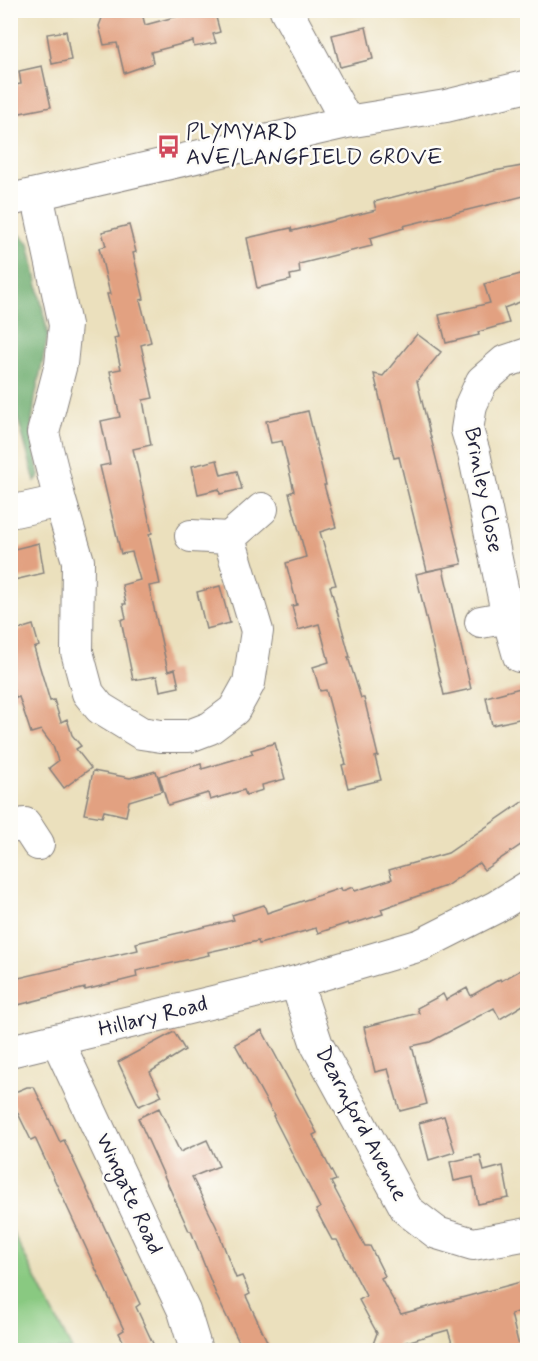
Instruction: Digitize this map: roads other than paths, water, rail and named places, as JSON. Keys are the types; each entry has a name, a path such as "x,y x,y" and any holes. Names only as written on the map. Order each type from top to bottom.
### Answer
{"street":[{"path":"286,10 347,123"},
{"path":"229,538 257,631 249,683 234,710 210,728 189,736 141,733 100,708 88,693 77,652 78,561 43,433 61,364 66,325 24,197 347,123 446,106 528,86"},
{"name":"Brinley Close","path":"519,656 495,620 474,453 467,430 471,405 482,381 504,362 528,354"},
{"path":"10,512 60,501"},
{"path":"191,536 229,538 262,509"},
{"path":"10,827 25,824 38,844"},
{"name":"Hillary Road","path":"10,1051 296,982 421,945 496,907 528,887"},
{"name":"Dearnford Avenue","path":"296,982 317,1045 407,1210 437,1233 473,1244 528,1234"},
{"name":"Wingate Road","path":"57,1040 183,1311 196,1350"}],"place":[{"name":"PLYMYARD AVE/LANGFIELD GROVE","path":"168,146"}]}
